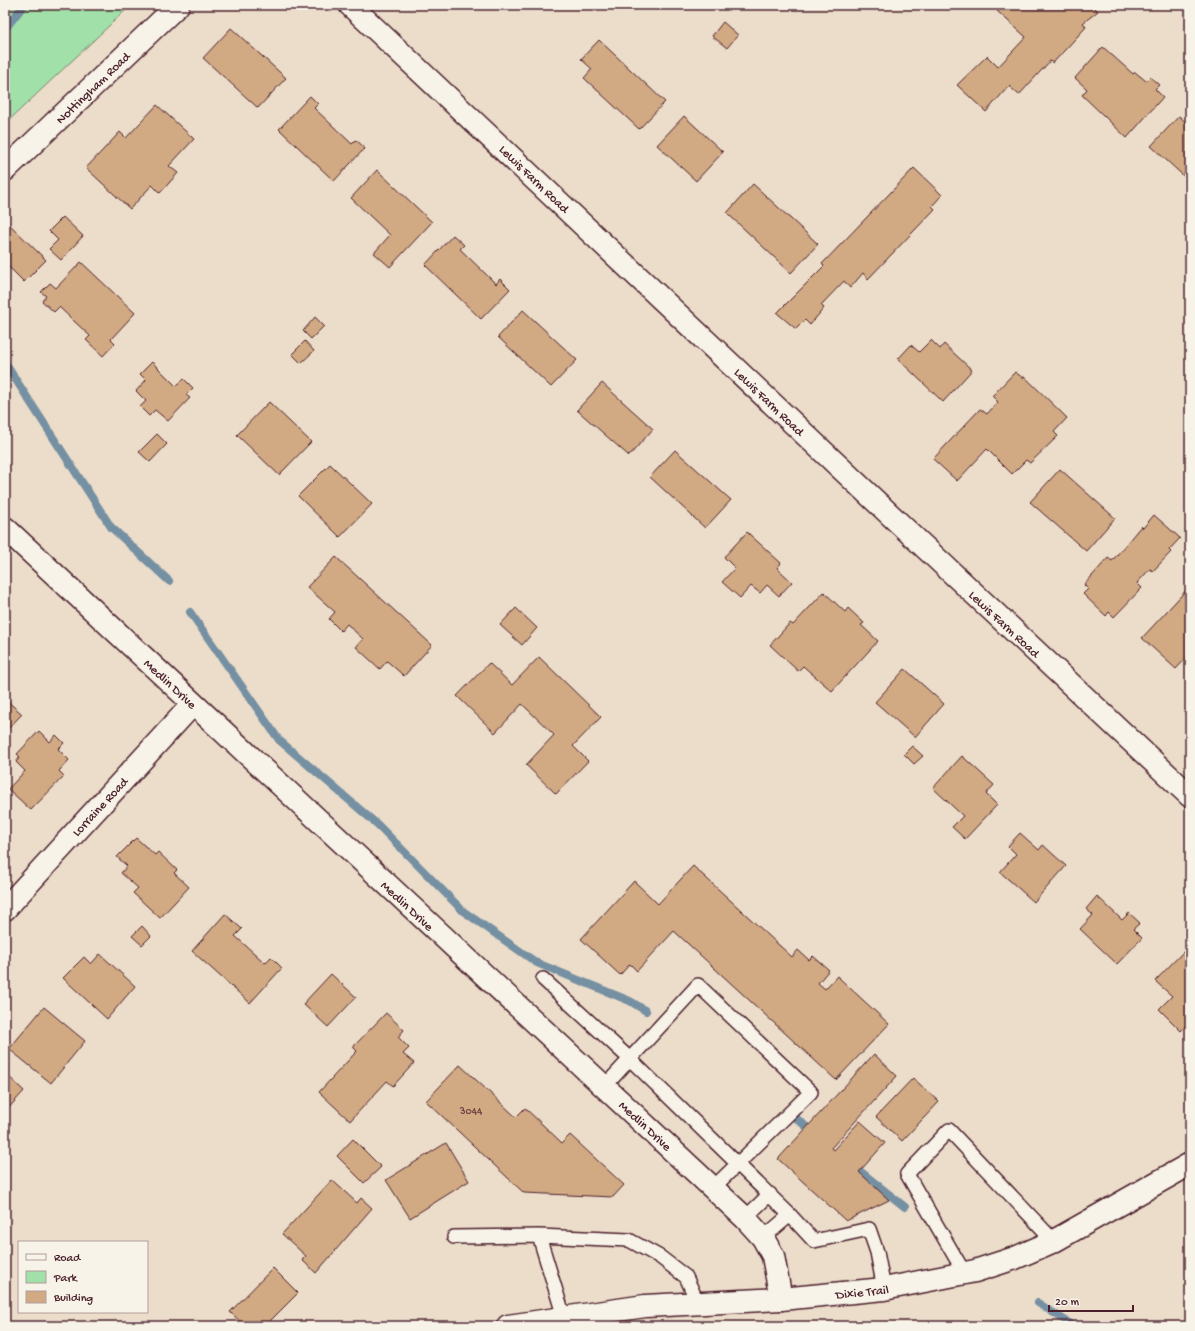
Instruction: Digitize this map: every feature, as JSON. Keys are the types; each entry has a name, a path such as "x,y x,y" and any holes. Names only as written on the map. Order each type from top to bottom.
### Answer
{"street":[{"name":"Nottingham Road","path":"5,170 178,5"},
{"name":"Lewis Farm Road","path":"350,5 1190,796"},
{"name":"Medlin Drive","path":"5,528 745,1218 763,1238 773,1256 781,1299"},
{"name":"Lorraine Road","path":"5,909 193,704"},
{"name":"Dixie Trail","path":"508,1326 645,1306 781,1299 884,1289 965,1274 1015,1258 1054,1241 1190,1164"}],"lane":[{"path":"543,979 630,1059 770,1194 814,1241 869,1229 877,1252 884,1289"},
{"path":"605,1086 698,985 811,1092 713,1188"},
{"path":"965,1274 907,1174 949,1130 1054,1241"},
{"path":"745,1218 770,1194"},
{"path":"763,1238 790,1214"},
{"path":"539,1236 564,1317"},
{"path":"454,1238 539,1236 629,1240 660,1257 686,1277 698,1303"}],"green space":[{"path":"5,5 131,5 5,124"}],"building":[{"path":"1003,5 1092,5 1098,11 1083,23 1086,27 1053,63 1050,61 1019,95 1009,86 986,112 957,85 987,56 998,67 1026,37 997,11"},
{"path":"723,22 738,35 727,48 712,36"},
{"path":"231,28 286,78 258,108 203,58"},
{"path":"599,40 665,102 639,129 584,78 592,69 581,59"},
{"path":"1103,47 1133,74 1135,72 1146,81 1150,77 1159,85 1155,89 1163,97 1127,138 1082,95 1087,89 1075,78"},
{"path":"310,96 318,104 314,108 352,144 356,140 365,148 334,181 279,129"},
{"path":"157,105 194,139 169,166 178,173 160,193 152,185 130,209 86,168 120,132 126,138"},
{"path":"684,116 723,152 696,181 657,145"},
{"path":"1179,116 1190,126 1190,182 1151,146"},
{"path":"914,168 942,195 932,206 935,209 868,279 863,273 850,288 844,281 821,305 824,308 810,325 805,320 796,329 777,313 824,266 822,264"},
{"path":"377,170 432,222 390,267 374,253 390,235 351,198"},
{"path":"753,184 818,244 791,273 727,213"},
{"path":"63,217 83,236 61,260 49,249 58,240 49,231"},
{"path":"7,222 46,260 24,282 5,263 5,225"},
{"path":"453,235 464,245 460,249 496,284 500,279 510,289 481,319 425,265"},
{"path":"81,262 135,313 111,339 115,343 103,356 86,340 90,336 59,307 54,312 42,301 46,296 41,292 50,283 56,288"},
{"path":"523,310 577,360 551,387 498,337"},
{"path":"315,317 324,326 311,339 303,331"},
{"path":"931,340 940,349 944,344 972,370 943,402 898,359 911,345 919,352"},
{"path":"305,341 314,351 301,363 292,354"},
{"path":"152,362 176,386 184,379 193,388 186,395 190,398 168,421 155,410 149,416 140,407 146,401 136,391 146,380 140,374"},
{"path":"1015,372 1023,378 1024,376 1067,418 1054,432 1058,436 1030,463 1026,460 1012,474 987,449 957,481 933,459 980,409 987,414 998,402 992,396"},
{"path":"602,383 653,429 629,456 577,410"},
{"path":"269,402 311,442 279,475 237,435"},
{"path":"157,434 167,444 150,462 139,452"},
{"path":"675,450 731,500 705,528 650,477"},
{"path":"330,464 372,504 340,537 298,496"},
{"path":"1060,469 1115,518 1086,551 1030,502"},
{"path":"1154,515 1180,538 1169,550 1171,552 1153,571 1150,569 1137,583 1142,588 1114,617 1109,612 1106,616 1083,594 1088,589 1084,585 1108,558 1112,561 1141,526 1143,528"},
{"path":"747,532 781,563 777,568 792,582 779,596 767,585 760,593 751,586 740,598 722,582 735,568 724,557"},
{"path":"336,557 432,645 404,676 387,661 380,669 356,647 363,639 347,624 341,631 329,619 335,612 307,587"},
{"path":"1190,586 1190,654 1176,669 1142,638"},
{"path":"824,592 845,612 848,608 864,623 861,625 878,641 832,691 803,666 798,671 770,645 790,623 793,625"},
{"path":"516,608 537,628 522,645 500,625"},
{"path":"539,657 601,717 573,746 588,761 556,794 526,765 554,735 522,704 495,733 457,696 489,663 512,685"},
{"path":"905,669 944,704 915,737 875,702"},
{"path":"5,699 22,714 5,732"},
{"path":"39,731 50,742 56,735 64,743 58,749 69,760 59,771 64,776 31,810 8,789 25,771 16,762 20,757 17,754"},
{"path":"912,746 923,756 914,764 904,754"},
{"path":"962,756 994,785 986,794 997,805 965,839 952,827 963,816 933,788"},
{"path":"1020,833 1039,850 1043,845 1066,866 1034,902 1000,872 1016,854 1008,846"},
{"path":"136,838 155,855 158,852 177,870 174,873 189,887 160,918 133,893 138,888 121,873 127,866 117,857"},
{"path":"693,866 792,957 798,950 809,960 813,956 829,970 818,983 825,989 837,976 889,1024 836,1080 674,931 637,971 630,964 620,975 581,939 634,881 658,904"},
{"path":"1097,896 1122,920 1129,913 1140,923 1133,929 1142,938 1117,964 1080,929 1093,915 1086,909"},
{"path":"225,914 242,929 235,936 265,963 271,957 282,968 250,1003 192,951"},
{"path":"142,926 151,936 142,945 132,936"},
{"path":"1184,951 1190,956 1190,1021 1181,1031 1159,1009 1172,996 1155,981"},
{"path":"100,954 135,986 107,1019 63,978 84,957 91,964"},
{"path":"331,974 356,997 328,1027 303,1004"},
{"path":"44,1007 85,1041 51,1083 9,1049"},
{"path":"386,1013 404,1030 398,1037 409,1048 403,1054 414,1063 393,1086 387,1081 350,1121 319,1092 357,1051 353,1047"},
{"path":"874,1054 897,1076 831,1148 833,1150 860,1121 885,1143 859,1172 889,1200 846,1221 778,1159"},
{"path":"460,1065 516,1117 525,1108 562,1143 570,1135 624,1185 613,1197 524,1193 426,1101"},
{"path":"5,1073 24,1091 5,1112"},
{"path":"913,1078 939,1102 902,1141 876,1117"},
{"path":"353,1139 381,1167 364,1183 337,1156"},
{"path":"446,1143 469,1181 410,1218 386,1180"},
{"path":"332,1180 357,1203 361,1198 372,1208 316,1273 302,1260 306,1256 282,1234"},
{"path":"273,1268 298,1293 265,1326 245,1326 230,1312"}],"waterway":[{"path":"5,29 24,5"},
{"path":"5,363 111,527 169,581"},
{"path":"190,612 279,740 378,825 463,911 537,963 630,1001 646,1011"},
{"path":"796,1118 815,1134"},
{"path":"851,1164 905,1207"},
{"path":"1038,1303 1074,1326"}]}
